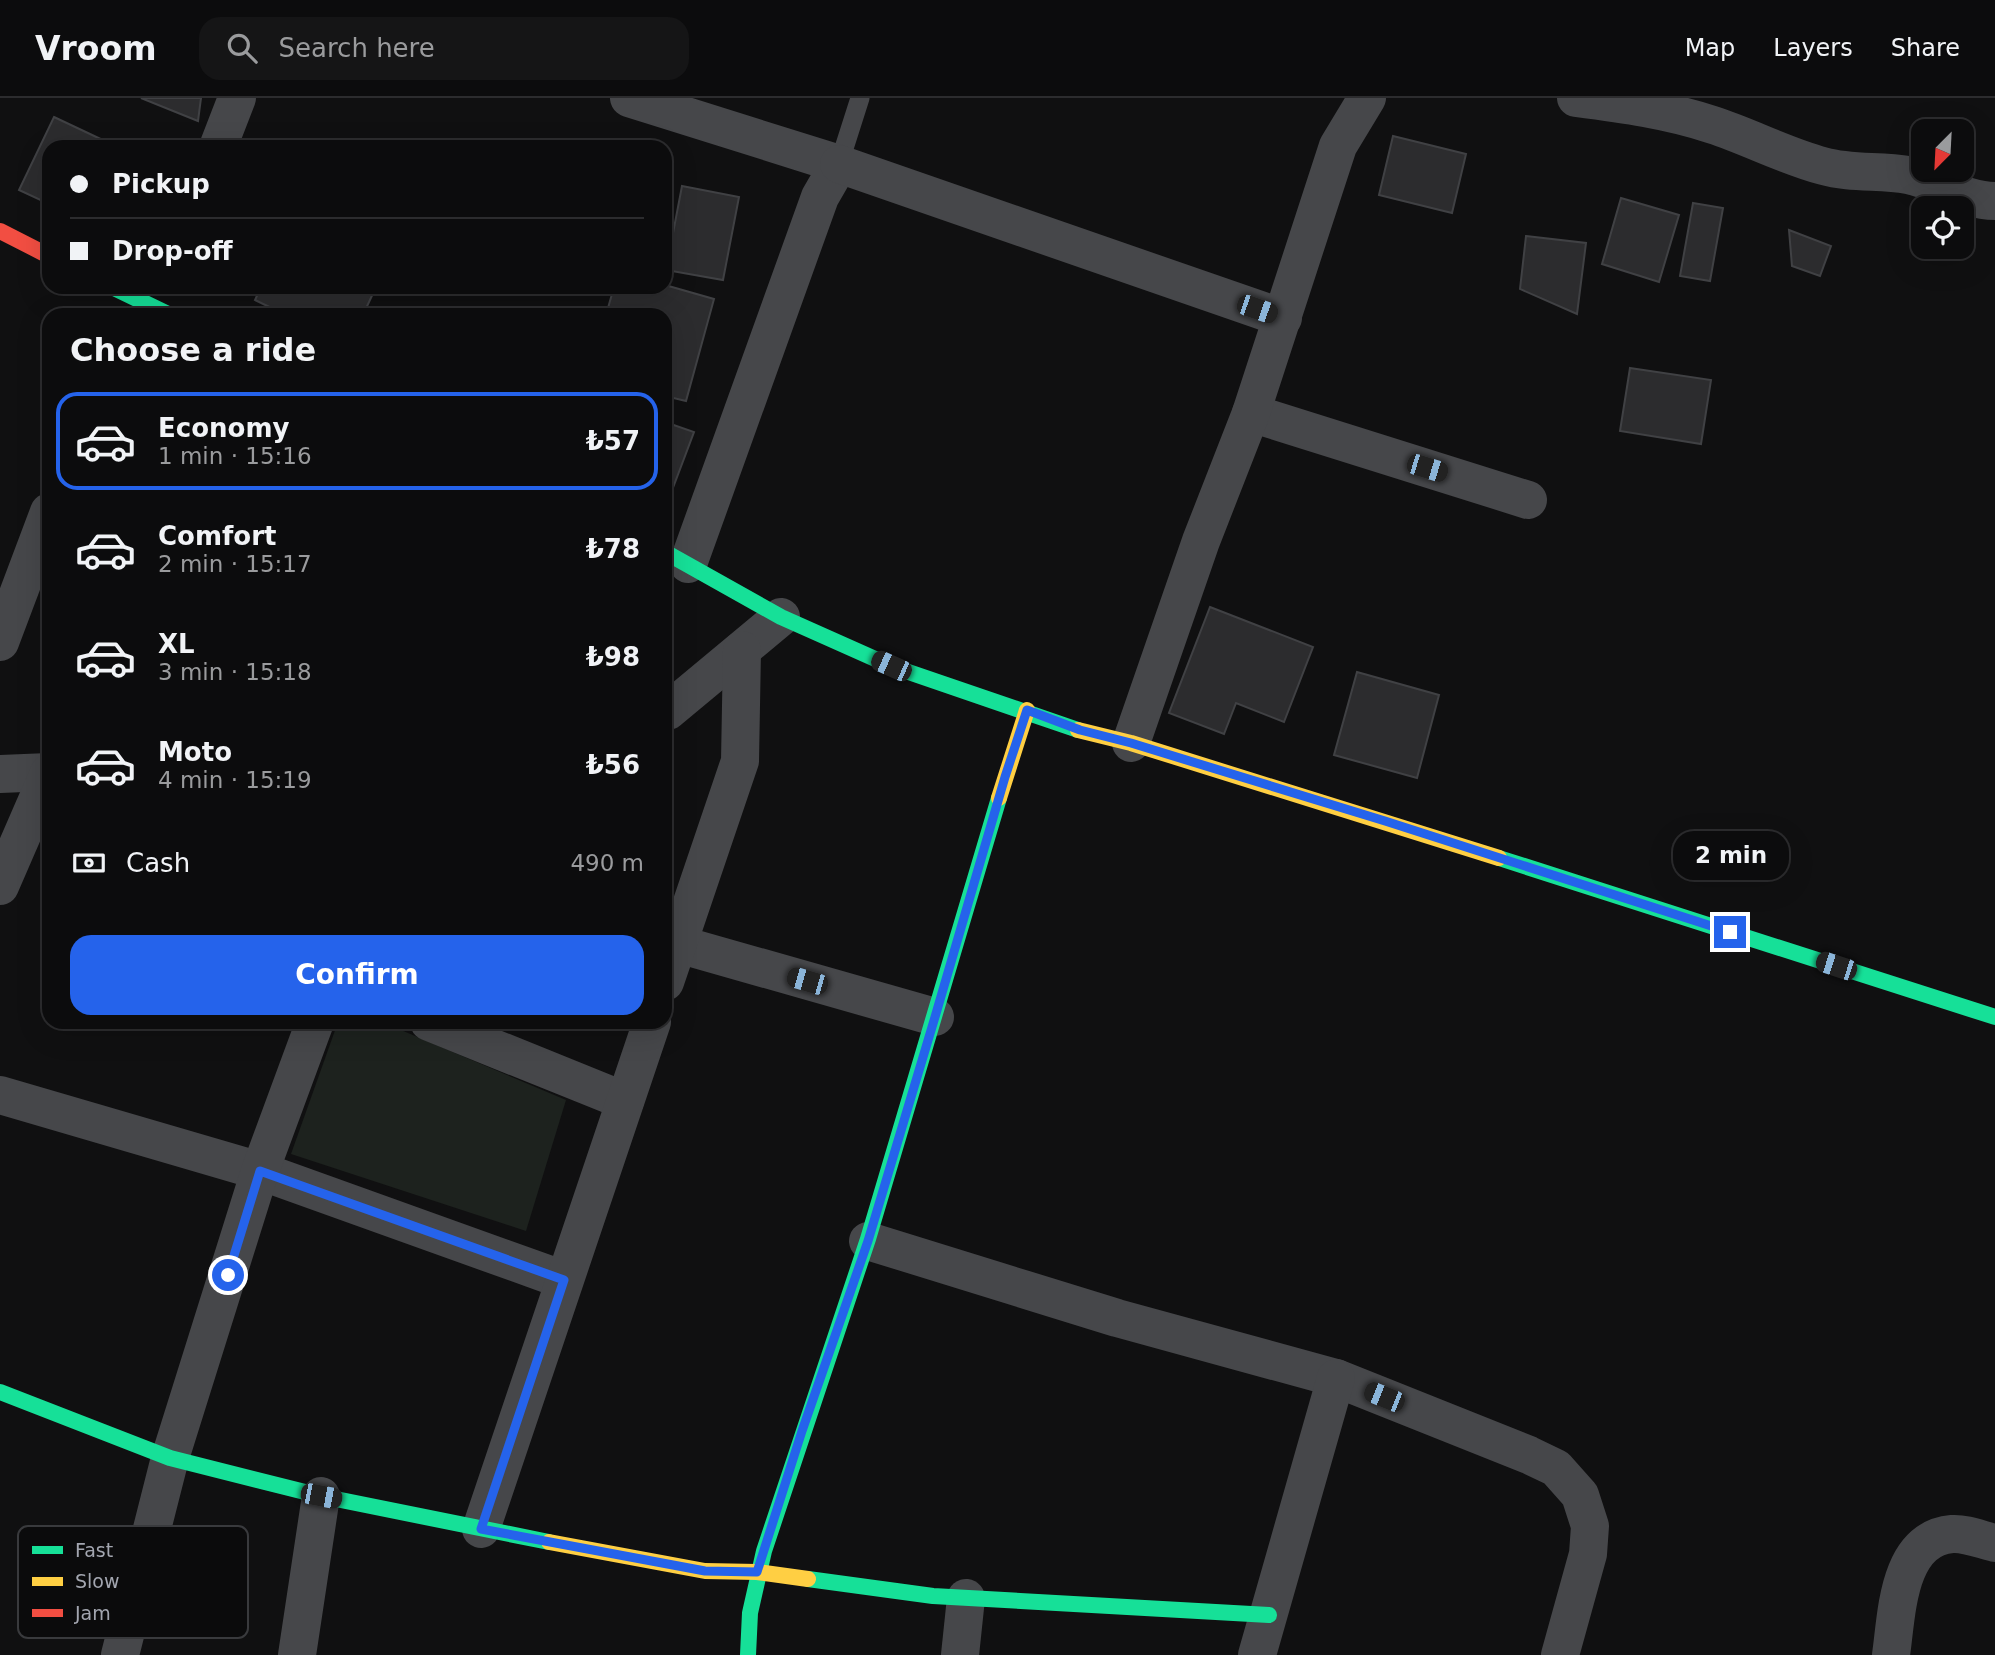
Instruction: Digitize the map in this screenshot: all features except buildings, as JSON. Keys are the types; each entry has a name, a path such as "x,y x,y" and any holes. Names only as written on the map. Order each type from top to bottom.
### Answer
{"street":[{"path":"221,140 237,98"},
{"path":"629,98 839,164 1283,318"},
{"path":"1131,743 1201,541 1251,413 1338,146 1367,98"},
{"path":"1576,98 1676,115 1713,125 1823,166 1856,173 1908,175 1972,199 1995,201"},
{"path":"839,164 820,197 677,558 781,617 891,666 1080,730 1131,743 1385,821 1995,1017"},
{"path":"0,231 42,252"},
{"path":"1251,413 1528,500"},
{"path":"0,642 42,531"},
{"path":"672,708 781,617"},
{"path":"672,962 740,761 742,650"},
{"path":"748,1655 747,1632 757,1572 802,1431 868,1241 1027,710"},
{"path":"0,774 42,773"},
{"path":"0,886 42,789"},
{"path":"678,944 935,1017"},
{"path":"153,1526 170,1458 260,1171 312,1029"},
{"path":"446,1029 625,1101"},
{"path":"481,1529 650,1029"},
{"path":"0,1095 260,1171 564,1280"},
{"path":"868,1241 1117,1318 1336,1378 1530,1455 1556,1468 1580,1495 1590,1526 1588,1554 1560,1655"},
{"path":"1257,1655 1336,1378"},
{"path":"0,1392 170,1458 321,1496 705,1571 757,1572 966,1598 1269,1615"},
{"path":"297,1655 321,1496"},
{"path":"1891,1655 1903,1576 1920,1550 1930,1542 1954,1533 1995,1543"},
{"path":"960,1655 966,1598"},
{"path":"120,1655 124,1638"}],"lane":[{"path":"839,164 860,98"}],"shaded area":[{"path":"336,1029 399,1029 566,1100 526,1231 291,1154"}],"traffic: fast":[{"path":"126,294 156,308"},
{"path":"672,556 781,617 891,666 1078,730"},
{"path":"748,1655 750,1613 764,1551 868,1239 999,798"},
{"path":"1499,858 1995,1017"},
{"path":"0,1392 170,1458 321,1496 549,1542"},
{"path":"808,1579 933,1596 1269,1615"}],"traffic: slow":[{"path":"999,798 1027,710"},
{"path":"1078,730 1131,743 1499,858"},
{"path":"549,1542 705,1571 757,1572 808,1579"}],"traffic: jam":[{"path":"0,231 42,252"}],"route":[{"path":"228,1275 260,1171 564,1280 481,1529 705,1571 757,1572 802,1431 868,1241 1027,710 1080,730 1131,743 1385,821 1730,932"}]}
